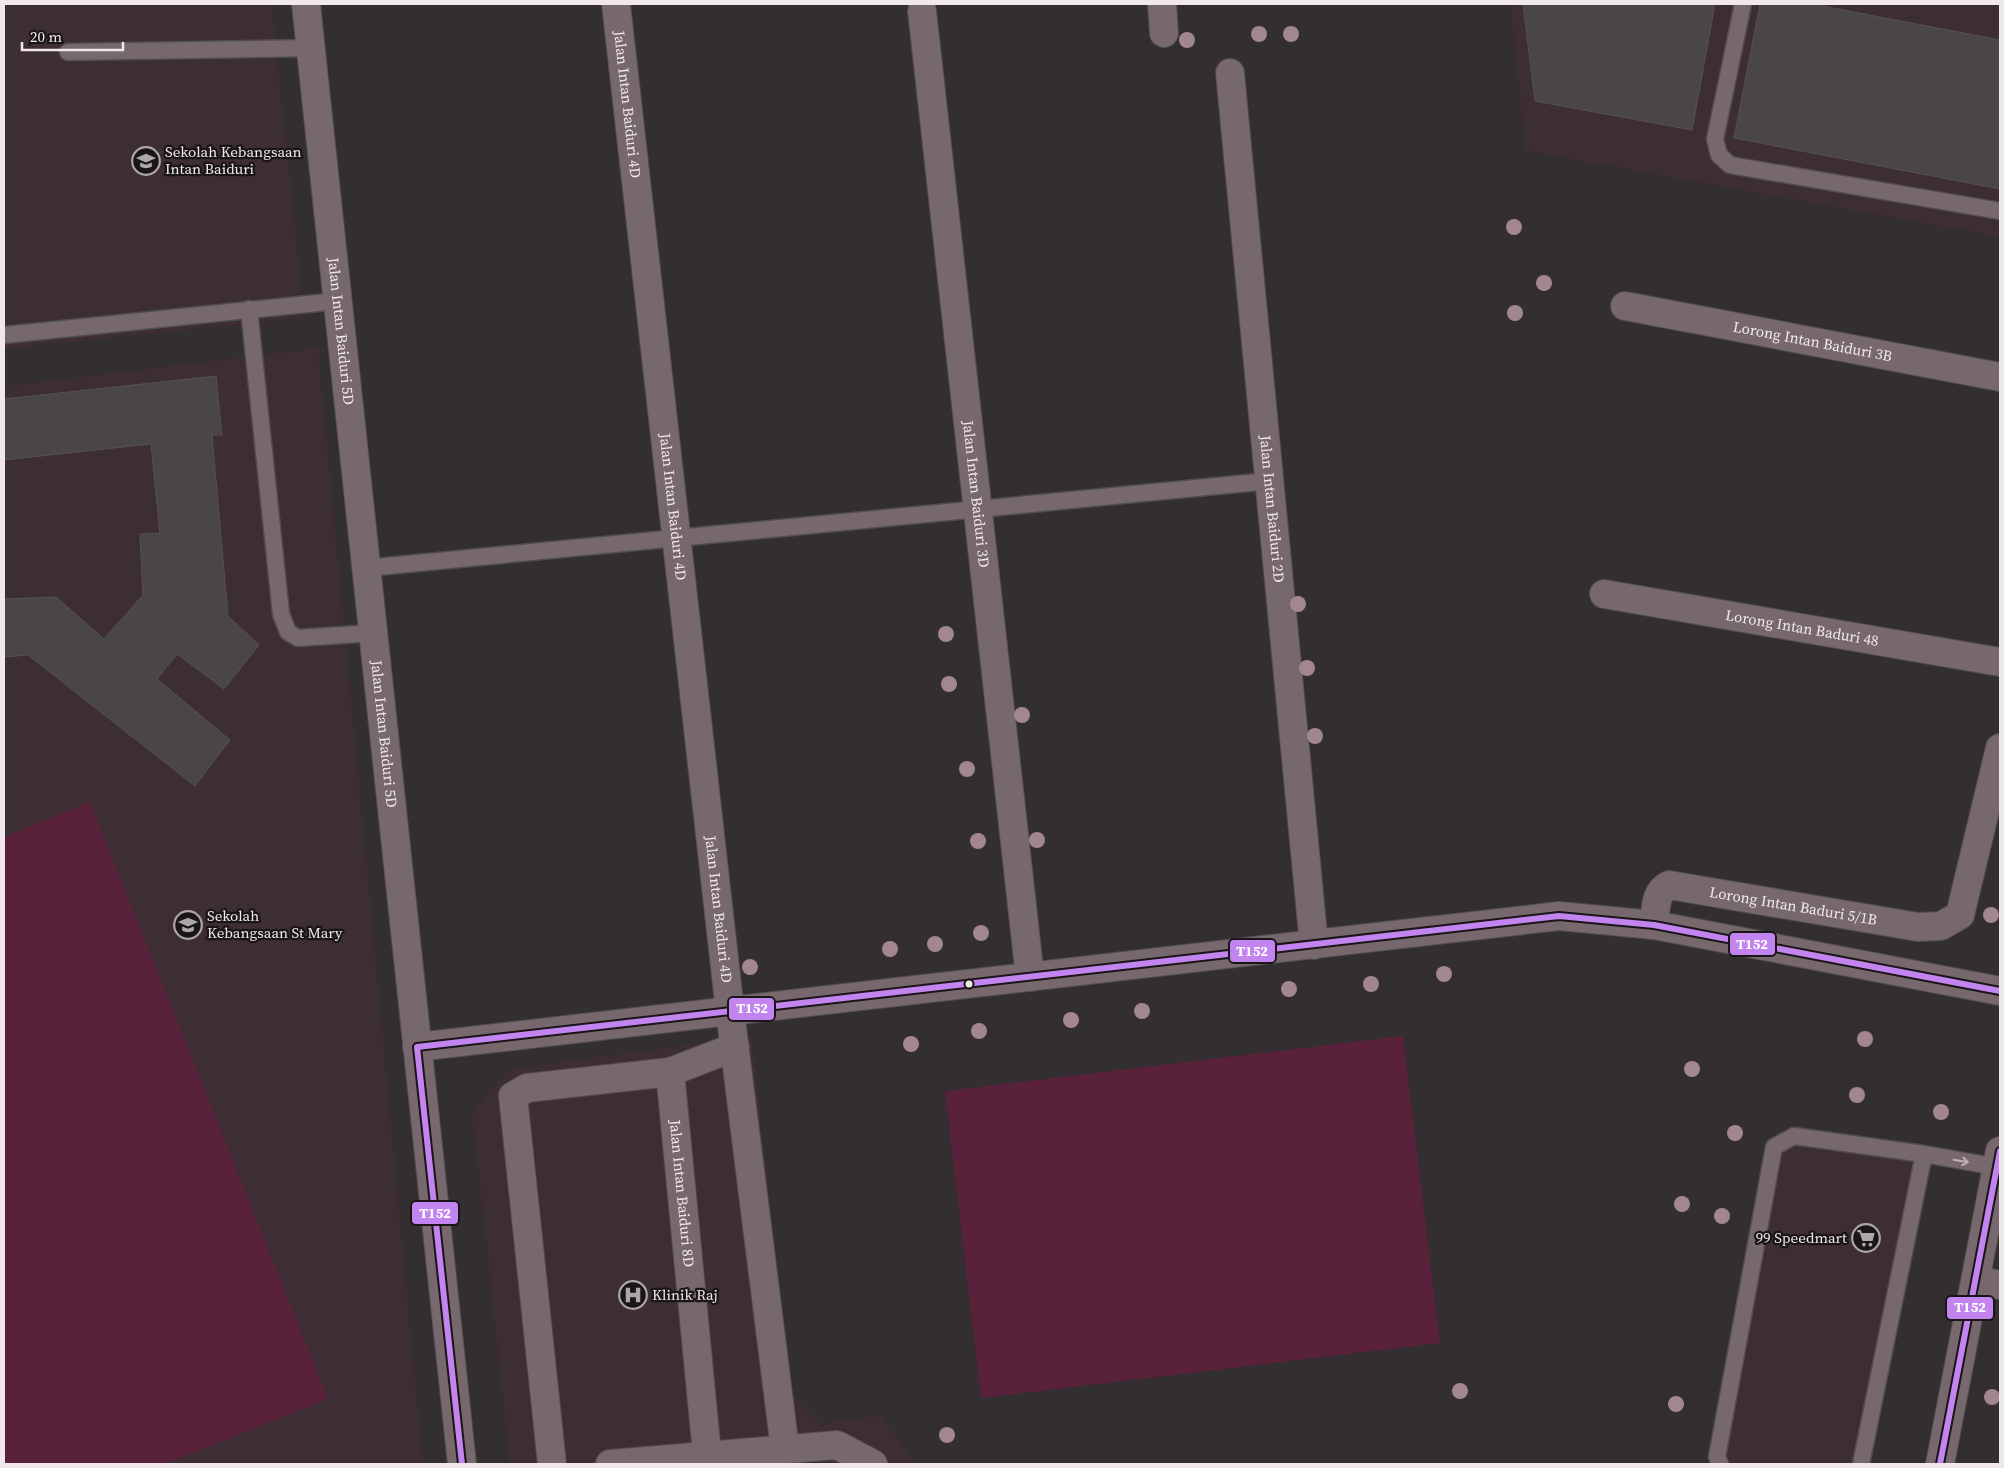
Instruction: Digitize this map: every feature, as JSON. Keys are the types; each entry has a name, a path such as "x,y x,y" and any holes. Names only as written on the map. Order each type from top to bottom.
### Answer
{"street":[{"name":"Jalan Intan Baiduri 5D","path":"306,4 462,1464"},
{"name":"Jalan Intan Baiduri 4D","path":"616,4 730,1011 786,1449"},
{"path":"1162,4 1164,33"},
{"name":"Jalan Intan Baiduri 3D","path":"922,11 1030,977"},
{"name":"Jalan Intan Baiduri 2D","path":"1230,73 1314,945"},
{"name":"Lorong Intan Baiduri 3B","path":"1625,306 2000,377"},
{"name":"Lorong Intan Baduri 48","path":"1604,594 2000,662"},
{"name":"Lorong Intan Baduri 5/1B","path":"1654,925 1658,895 1662,888 1669,886 1918,927 1941,926 1960,915 2000,748"},
{"path":"417,1046 1560,916 1654,925 2000,991"},
{"path":"552,1464 513,1096 527,1088 670,1072 735,1047"},
{"name":"Jalan Intan Baiduri 8D","path":"670,1072 708,1460"},
{"path":"1940,1464 1988,1282 1999,1159"},
{"path":"610,1464 708,1460 786,1449 837,1445 873,1464"}],"lane":[{"path":"1743,4 1715,138 1719,155 1730,165 2000,211"},
{"path":"68,52 310,48"},
{"path":"4,335 337,301"},
{"path":"249,310 281,614 288,632 298,638 373,633"},
{"path":"366,568 1269,481"},
{"path":"1720,1464 1718,1457 1774,1147 1794,1136 1924,1154 1999,1159"},
{"path":"1860,1464 1924,1154"}],"shaded area":[{"name":"Sekolah Kebangsaan Intan Baiduri","path":"4,4 272,4 304,318 4,349"},
{"path":"1510,4 2000,4 2000,237 1526,151"},
{"name":"Sekolah Kebangsaan St Mary","path":"318,348 423,1464 4,1464 4,386"},
{"path":"90,802 328,1399 165,1464 4,1464 4,837"},
{"path":"752,1036 791,1392 822,1424 881,1415 917,1464 510,1464 472,1112 509,1069"},
{"path":"1403,1036 1440,1343 981,1398 945,1091"},
{"path":"1795,1144 1914,1162 1853,1464 1729,1464 1725,1456 1781,1152"}],"building":[{"path":"1523,4 1715,4 1692,130 1535,101"},
{"path":"1760,4 1812,4 2000,40 2000,189 1734,138"},
{"path":"216,376 222,435 212,435 228,616 259,645 224,689 177,654 157,679 230,740 195,786 28,655 4,657 4,599 56,597 104,639 143,595 140,534 160,533 151,444 4,460 4,399"}],"transit line":[{"name":"T152","path":"462,1464 417,1047 1559,916 1654,925 2000,991"},
{"name":"T152","path":"1940,1464 2000,1151"}],"place":[{"name":"Sekolah Kebangsaan Intan Baiduri","path":"146,161"},
{"name":"Sekolah Kebangsaan St Mary","path":"188,925"},
{"name":"99 Speedmart","path":"1866,1238"},
{"name":"Klinik Raj","path":"633,1295"}]}
